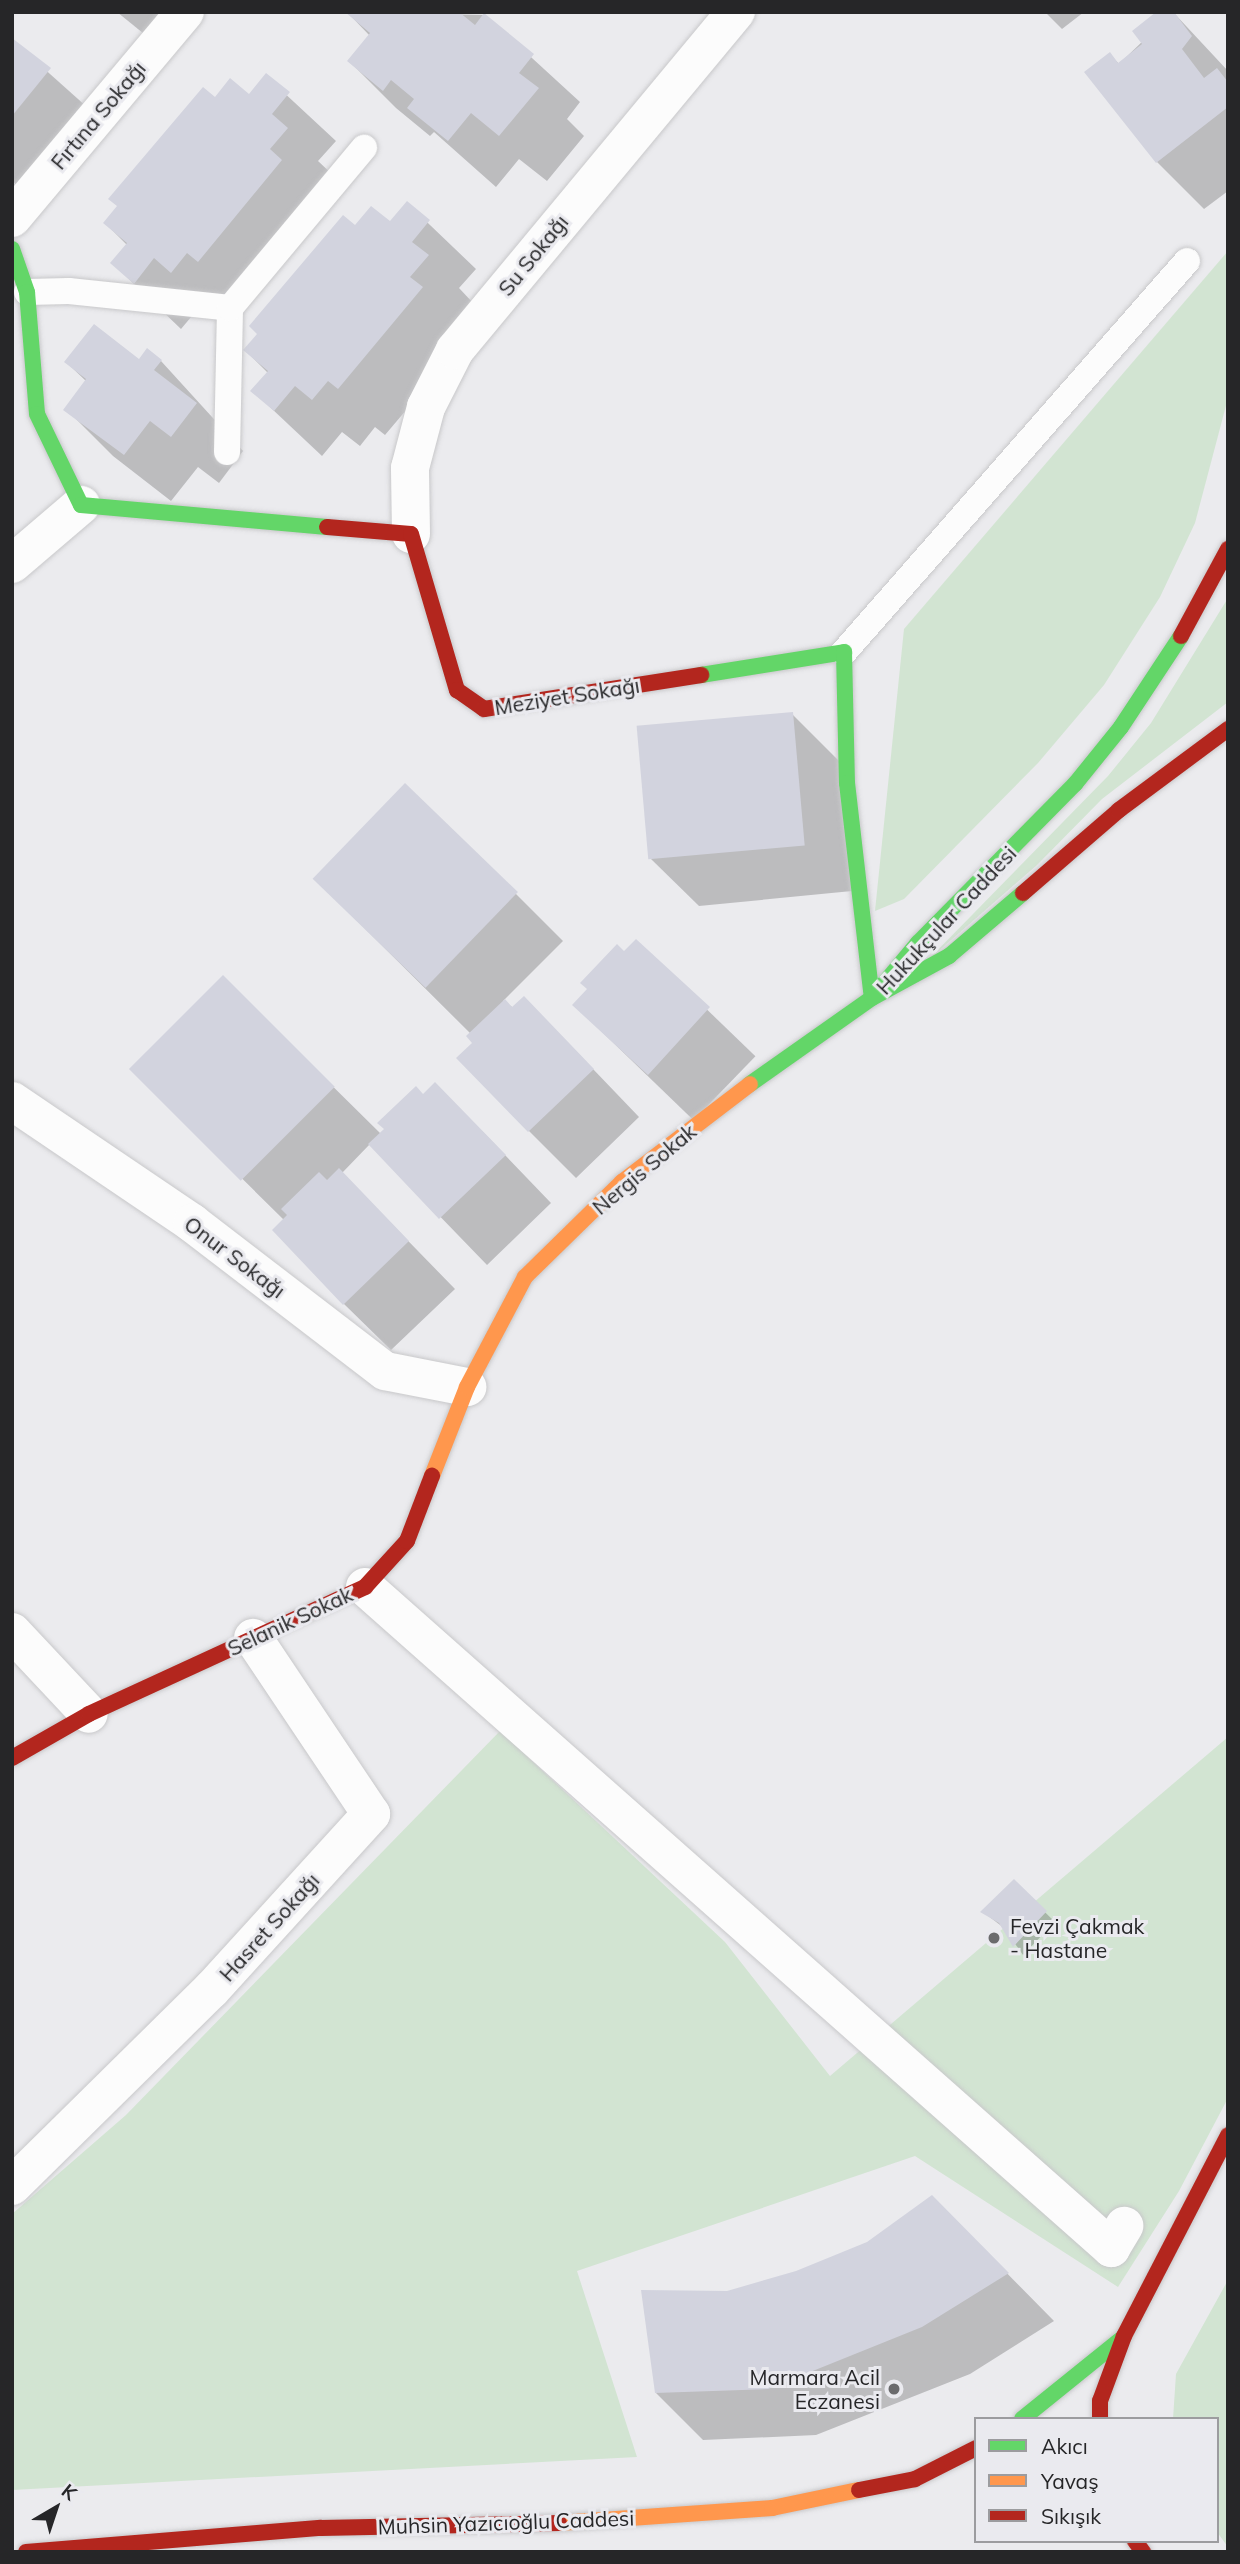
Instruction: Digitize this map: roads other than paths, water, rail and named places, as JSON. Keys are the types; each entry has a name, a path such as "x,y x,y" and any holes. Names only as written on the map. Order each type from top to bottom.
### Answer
{"street":[{"name":"Fırtına Sokağı","path":"12,218 185,12"},
{"name":"Su Sokağı","path":"411,534 410,468 426,407 455,350 736,12"},
{"path":"12,249 27,292 37,414 81,505"},
{"path":"12,564 81,505 411,534"},
{"name":"Meziyet Sokağı","path":"411,534 457,690 485,709 844,652"},
{"name":"Hukukçular Caddesi","path":"872,998 918,943 1075,784 1121,727 1180,638 1228,549"},
{"path":"844,652 847,783 872,998"},
{"name":"Hukukçular Caddesi","path":"872,998 949,956 1119,810 1228,729"},
{"name":"Nergis Sokak","path":"467,1387 525,1277 622,1181 756,1079 872,998"},
{"name":"Onur Sokağı","path":"12,1101 192,1223 385,1371 467,1387"},
{"name":"Selanik Sokak","path":"12,1758 89,1714 365,1587 407,1541 467,1387"},
{"path":"365,1587 1111,2248 1124,2226"},
{"path":"12,1632 89,1714"},
{"name":"Hasret Sokağı","path":"12,2186 211,1990 371,1814 253,1638"},
{"path":"1100,2417 1100,2401 1124,2336 1226,2144"},
{"path":"1025,2417 1087,2371 1124,2336"},
{"name":"Muhsin Yazıcıoğlu Caddesi","path":"26,2552 321,2528 595,2522 772,2508 915,2479 974,2449"}],"lane":[{"path":"227,452 230,308 364,148"},
{"path":"844,652 1187,261"},
{"path":"27,292 69,291 230,308"}],"place":[{"name":"Fevzi Çakmak - Hastane","path":"994,1938"},
{"name":"Marmara Acil Eczanesi","path":"894,2389"}]}
